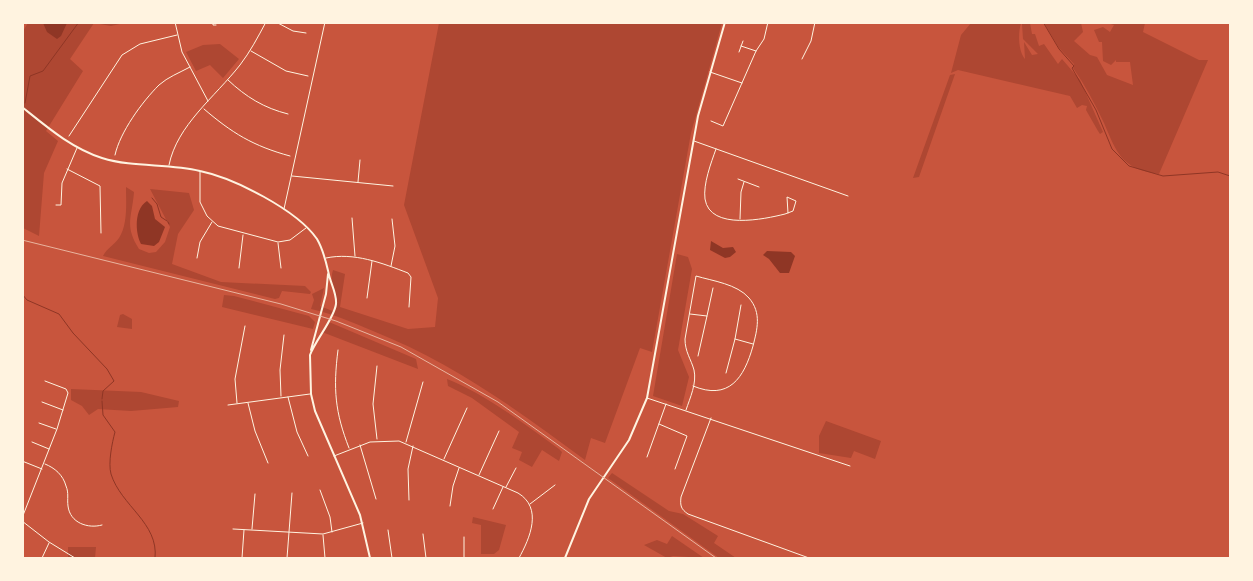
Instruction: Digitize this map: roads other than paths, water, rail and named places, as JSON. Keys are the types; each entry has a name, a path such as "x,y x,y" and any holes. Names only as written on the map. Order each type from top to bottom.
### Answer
{"street":[{"path":"174,22 176,36 209,102"},
{"path":"213,22 213,25 216,25"},
{"path":"168,166 181,134 228,80 250,51 266,22"},
{"path":"276,22 292,30 306,33"},
{"path":"283,210 325,22"},
{"path":"565,558 584,508 629,440 647,398 693,140 725,22"},
{"path":"712,121 723,126 756,51 764,39 768,22"},
{"path":"802,59 811,41 815,22"},
{"path":"69,136 122,55 140,44 176,36"},
{"path":"739,52 743,41"},
{"path":"741,46 756,51"},
{"path":"250,51 286,71 308,76"},
{"path":"114,155 123,133 153,91 167,79 190,67"},
{"path":"710,72 743,83"},
{"path":"228,80 251,99 272,110 288,114"},
{"path":"22,107 77,148 111,160 200,171 233,181 283,210 307,227 316,238 326,258 335,296 334,311 310,355"},
{"path":"204,108 226,128 247,141 290,156"},
{"path":"693,140 848,196"},
{"path":"56,205 60,205 62,183 77,148"},
{"path":"716,149 705,192 706,204 718,216 740,220 758,220 793,212 796,201 788,197 788,213"},
{"path":"358,183 360,160"},
{"path":"67,169 100,186 101,233"},
{"path":"200,171 200,202 212,222 225,229 278,242 290,240 307,227"},
{"path":"292,176 393,186"},
{"path":"738,180 760,187"},
{"path":"740,220 741,192 744,182"},
{"path":"352,218 355,257"},
{"path":"391,266 395,246 392,219"},
{"path":"197,258 203,235 212,222"},
{"path":"239,268 243,234"},
{"path":"278,242 281,268"},
{"path":"326,258 338,256 355,257 391,266 410,274 409,307"},
{"path":"367,298 372,261"},
{"path":"328,272 323,306 310,355 311,394 320,426 363,524 370,558"},
{"path":"686,410 693,386 694,371 685,347 696,276 739,290 750,298 758,315 754,344 747,367 732,384 719,390 710,391 693,386"},
{"path":"698,356 712,288"},
{"path":"726,373 741,305"},
{"path":"689,314 707,316"},
{"path":"237,403 235,379 245,326"},
{"path":"281,396 280,359 284,335"},
{"path":"735,339 754,344"},
{"path":"338,350 334,379 335,402 341,427 350,449"},
{"path":"377,366 373,404 377,440"},
{"path":"22,518 57,430 68,390 46,381"},
{"path":"406,443 423,382"},
{"path":"228,404 281,396 311,394"},
{"path":"288,397 297,432 308,456"},
{"path":"647,398 850,466"},
{"path":"42,402 64,410"},
{"path":"248,402 255,431 268,463"},
{"path":"646,457 666,404"},
{"path":"444,460 467,408"},
{"path":"710,418 681,497 680,505 683,510 688,514 808,558"},
{"path":"39,423 57,430"},
{"path":"659,424 687,436 675,469"},
{"path":"478,476 499,431"},
{"path":"334,456 377,440 406,443 521,495 530,504 533,514 532,525 519,558"},
{"path":"32,442 50,449"},
{"path":"360,445 376,499"},
{"path":"409,500 408,469 413,446"},
{"path":"22,461 42,468"},
{"path":"44,463 55,469 63,478 68,490 70,510 75,519 88,526 102,525"},
{"path":"450,506 453,486 460,467"},
{"path":"493,509 516,468"},
{"path":"530,504 555,484"},
{"path":"320,490 330,517 332,533"},
{"path":"287,558 291,533 292,493"},
{"path":"252,530 255,494"},
{"path":"22,521 49,542 75,558"},
{"path":"233,529 323,534 363,524"},
{"path":"242,558 244,529"},
{"path":"388,530 392,558"},
{"path":"323,534 325,558"},
{"path":"423,534 426,558"},
{"path":"464,536 464,558"},
{"path":"42,558 49,542"}],"waterway":[{"path":"25,103 30,76 43,71 79,22"},
{"path":"1043,22 1059,49 1074,66 1072,68 1096,110 1112,149 1129,166 1163,176 1218,172 1230,176"},
{"path":"152,198 157,204 161,217 167,221"},
{"path":"22,294 27,300 59,314 73,333 107,369 114,381 103,391 102,399"},
{"path":"102,401 103,415 115,432 110,459 111,474 123,496 145,524 151,535 155,546 155,558"}],"railway":[{"path":"22,240 281,304 336,321 401,347 498,402 716,558"}]}
